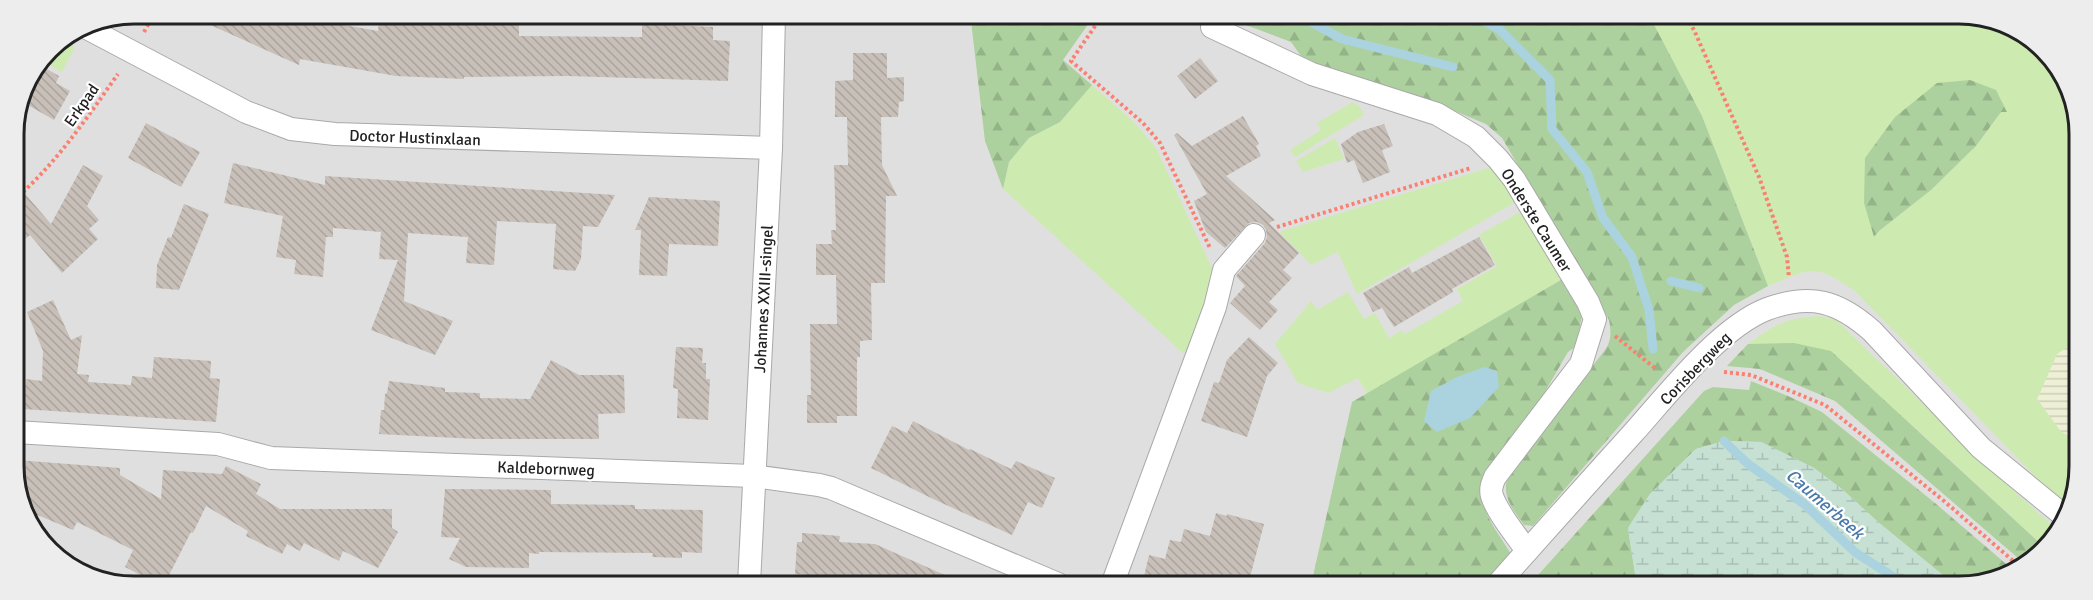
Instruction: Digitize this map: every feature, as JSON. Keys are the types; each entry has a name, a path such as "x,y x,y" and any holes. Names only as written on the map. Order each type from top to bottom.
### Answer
{"street":[{"name":"Johannes XXIII-singel","path":"748,576 771,148 774,24"},
{"name":"Onderste Caumer","path":"1212,27 1312,74 1437,114 1476,137 1514,179 1588,302 1595,319 1581,364 1491,485 1491,495 1527,551"},
{"name":"Doctor Hustinxlaan","path":"93,32 246,112 291,129 335,135 771,148"},
{"path":"1116,576 1215,307 1224,270 1254,235"},
{"name":"Corisbergweg","path":"1505,576 1678,383 1727,333 1767,309 1792,303 1810,301 1830,304 1852,314 1872,331 1981,448 2059,512"},
{"name":"Kaldebornweg","path":"24,433 218,444 271,458 753,476 819,485 831,488 1039,576"}],"path":[{"name":"Erkpad","path":"24,191 70,141 132,53 148,24"},
{"path":"1096,24 1071,61 1143,123 1160,143 1216,263 1224,270"},
{"path":"1690,24 1759,177 1786,257 1792,303"},
{"path":"1254,235 1498,159"},
{"path":"1637,355 1648,364"},
{"path":"1718,372 1752,375 1826,405 2013,561"}],"shaded area":[{"path":"1959,24 1987,28 2014,39 2042,62 2058,86 2067,113 2069,134 2069,466 2065,494 2058,514 2037,544 2007,565 1966,576 134,576 106,572 86,565 73,557 51,538 35,514 26,487 24,466 24,127 32,92 56,56 92,32 120,25"}],"green space":[{"path":"971,24 1088,24 1063,60 1092,85 1060,122 1029,138 1009,162 1003,189 985,141"},
{"path":"1243,24 1654,24 1702,116 1768,286 1734,305 1683,352 1533,526 1524,525 1511,506 1506,494 1507,480 1510,472 1605,350 1610,339 1609,320 1502,138 1486,124 1457,112 1324,69 1301,56 1291,42"},
{"path":"1654,24 1959,24 2001,32 2026,47 2042,62 2058,86 2068,120 2069,346 2057,354 2037,399 2061,432 2069,436 2068,480 2062,504 1855,291 1830,276 1813,271 1794,275 1768,286 1702,116","holes":["1996,90 2001,112 1976,146 1931,190 1879,231"]},
{"path":"71,45 75,47 62,72 49,65"},
{"path":"1970,80 1996,90 2007,112 2001,112 1976,146 1931,190 1874,237 1864,203 1865,158 1895,117 1937,83"},
{"path":"1092,85 1135,123 1156,148 1211,266 1213,273 1193,348 1183,353 1003,189 1009,162 1029,138 1060,122"},
{"path":"1353,102 1360,107 1364,115 1295,157 1290,150 1321,130 1317,123"},
{"path":"1335,138 1344,159 1303,172 1296,161"},
{"path":"1498,165 1519,200 1357,294 1338,252 1311,265 1279,232"},
{"path":"1525,209 1566,277 1367,394 1358,378 1328,393 1298,383 1275,344 1311,301 1317,310 1348,292 1364,319 1375,313 1389,338 1402,330 1405,334 1463,301 1457,289 1497,266 1479,235"},
{"path":"1566,277 1584,312 1580,323 1578,345 1568,352 1535,409 1484,474 1481,496 1484,506 1493,526 1511,554 1491,576 1313,576 1352,402"},
{"path":"1818,316 1835,319 2051,525 2039,542 1910,423 1748,344 1780,324"},
{"path":"1794,343 1831,351 2039,542 2018,558 1835,401 1760,369 1727,366 1748,344"},
{"path":"2069,346 2069,436 2061,432 2037,399 2057,354"},
{"path":"1751,381 1822,412 2007,565 1980,574 1944,576 1814,468 1761,442 1724,441 1696,449 1650,494 1628,528 1635,576 1537,576 1704,391 1713,387 1749,390"},
{"path":"1724,441 1761,442 1814,468 1944,576 1635,576 1628,528 1650,494 1696,449"}],"water":[{"path":"1485,367 1497,371 1499,387 1470,418 1437,432 1424,421 1431,391 1457,377"}],"building":[{"path":"208,24 338,24 378,31 379,24 491,24 519,25 519,36 642,37 642,24 669,24 713,27 713,40 730,41 728,81 568,76 464,77 464,79 396,76 300,59 299,65"},
{"path":"853,53 887,53 887,78 904,77 904,101 899,102 898,117 881,117 882,165 897,196 886,196 885,283 871,283 872,340 860,341 860,357 857,357 857,416 837,416 837,423 807,423 807,395 811,395 810,324 837,324 836,275 816,275 816,244 832,244 831,230 836,230 834,165 848,165 847,117 835,117 835,81 853,80"},
{"path":"1200,58 1218,81 1195,99 1177,76"},
{"path":"46,69 59,76 56,83 70,91 54,120 28,105 32,92"},
{"path":"1243,116 1259,144 1256,146 1261,156 1226,176 1275,220 1269,223 1299,253 1283,270 1292,278 1269,302 1278,310 1260,330 1230,303 1245,286 1236,276 1265,243 1266,230 1257,222 1249,223 1225,248 1206,232 1194,201 1207,194 1174,135 1177,133 1192,146"},
{"path":"146,123 200,152 181,187 128,158"},
{"path":"1384,124 1393,146 1382,150 1390,172 1363,183 1354,160 1347,163 1341,144 1358,132"},
{"path":"233,163 325,185 325,176 615,195 598,227 583,226 581,259 575,271 553,269 556,224 497,221 494,265 466,263 468,237 408,233 404,301 453,321 435,355 371,330 398,260 379,259 381,232 333,228 333,237 326,237 323,277 294,274 296,260 276,257 283,216 224,203"},
{"path":"83,165 103,176 87,206 99,220 89,229 98,239 62,273 30,235 24,240 24,193 51,224"},
{"path":"649,197 720,201 718,246 669,244 667,276 639,275 641,230 635,230"},
{"path":"184,204 209,214 179,290 156,288 157,265 168,237 171,238"},
{"path":"1479,237 1495,265 1452,289 1453,292 1394,327 1382,308 1373,312 1363,293 1409,267 1412,273"},
{"path":"53,300 71,340 82,335 77,374 89,375 88,382 131,385 132,376 152,378 154,357 211,361 210,378 220,379 216,422 24,409 26,379 42,381 43,351 27,312"},
{"path":"1249,337 1278,363 1267,376 1247,437 1201,421 1214,382 1219,383 1227,360"},
{"path":"676,347 703,348 702,363 706,363 706,379 710,379 708,420 677,418 678,389 673,388"},
{"path":"551,360 579,375 624,375 625,413 598,414 599,439 476,439 379,434 381,410 384,410 389,381 445,388 445,392 480,393 480,398 530,399"},
{"path":"913,421 1011,469 1016,461 1055,478 1042,508 1028,502 1012,535 871,468 892,426 907,433"},
{"path":"24,461 120,468 120,475 161,499 163,470 222,474 226,466 261,484 256,494 280,509 392,509 392,528 398,532 378,568 343,551 339,561 304,543 300,551 287,544 282,554 246,536 248,531 206,506 169,576 142,576 125,567 133,550 77,522 73,530 35,514 26,487"},
{"path":"445,489 551,490 551,504 635,505 635,509 703,510 702,553 682,552 682,558 652,557 653,553 539,552 539,554 529,553 529,568 466,567 449,559 460,538 441,537"},
{"path":"1216,513 1264,524 1250,576 1144,576 1149,555 1165,559 1170,540 1181,542 1184,529 1210,536"},
{"path":"802,533 840,536 839,542 875,544 947,576 795,574 797,542 802,542"}],"waterway":[{"name":"Caumerbeek","path":"1315,24 1342,39 1453,67"},
{"path":"1490,24 1500,30 1550,80 1552,129 1587,172 1603,218 1632,257 1649,310 1653,349"},
{"name":"Caumerbeek","path":"1671,281 1699,288"},
{"name":"Caumerbeek","path":"1724,441 1748,464 1804,504 1856,553 1892,576"}]}
